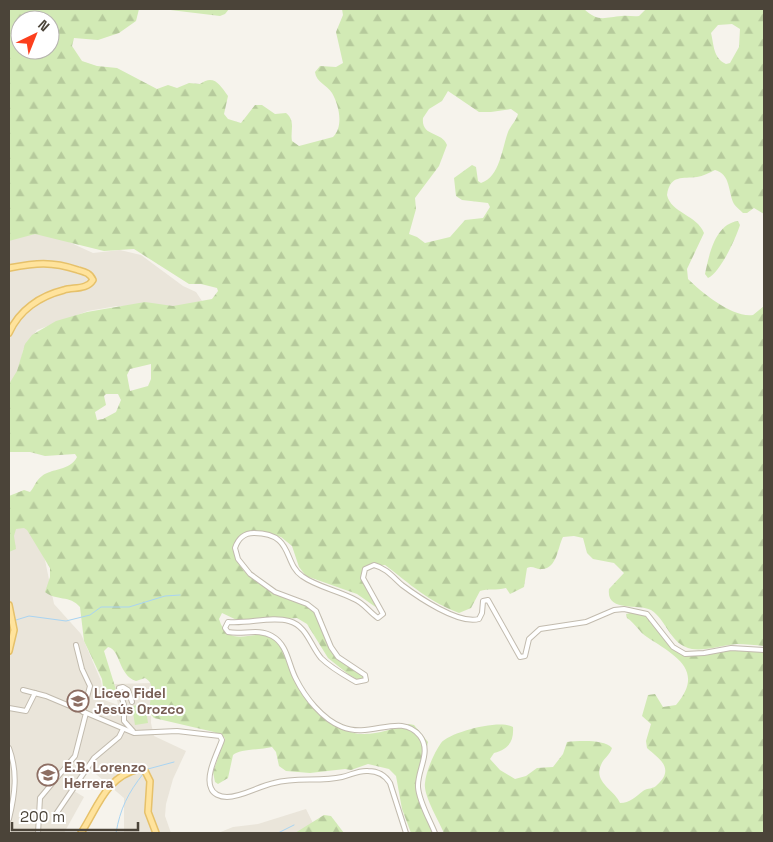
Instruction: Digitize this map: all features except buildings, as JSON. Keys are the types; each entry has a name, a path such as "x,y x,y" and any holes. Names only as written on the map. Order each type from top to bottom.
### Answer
{"main road":[{"path":"9,268 56,263 88,274 93,280 86,286 61,290 34,302 22,311 9,333"},
{"path":"9,604 14,630 9,651"},
{"path":"81,833 95,806 108,790 119,779 139,769 145,771 149,778 148,812 156,833"}],"street":[{"path":"435,833 418,790 426,752 425,743 414,730 406,725 368,730 353,730 342,727 324,716 304,693 295,677 285,650 274,637 256,632 228,632 225,628 228,622 245,624 274,620 289,621 302,629 320,657 328,664 356,682 366,680 365,675 345,663 331,647 316,611 307,604 275,592 244,568 235,548 237,541 243,536 256,533 276,539 286,547 301,575 314,583 354,598 378,618 383,614 363,578 365,570 374,565 383,568 430,603 463,618 479,618 482,613 482,601 488,600 520,657 525,656 529,639 540,629 586,622 614,610 624,609 647,614 673,647 685,654 731,648 764,650"},
{"path":"38,833 40,798 75,756 85,713 90,686 82,668 76,645"},
{"path":"132,702 128,690 123,687 120,688 124,705 124,721 134,733"},
{"path":"23,690 108,720 134,733 177,731 220,736 222,740 210,776 210,786 213,792 223,796 236,795 275,782 343,777 361,771 375,772 386,778 390,783 406,833"},
{"path":"9,708 26,711 36,693"},
{"path":"56,814 94,758 116,740 123,729"},
{"path":"9,748 15,768 15,794 9,819"},
{"path":"9,807 15,794"}],"shaded area":[{"path":"37,233 58,237 93,253 120,250 141,255 183,286 196,292 202,301 171,308 117,306 88,311 37,330 23,350 20,367 9,388 9,240"},
{"path":"30,524 45,560 54,604 81,634 101,681 104,700 118,705 114,684 152,683 151,723 154,736 186,751 173,779 166,804 165,816 171,833 124,833 124,798 90,769 74,791 84,797 64,833 9,833 9,530"},
{"path":"306,809 313,823 297,833 218,833 233,827 258,824"}],"green space":[{"path":"9,9 139,9 136,21 119,33 98,40 74,38 72,46 82,61 97,66 117,68 157,89 168,85 177,88 189,83 200,84 209,80 216,82 228,96 224,114 228,119 241,123 255,105 262,105 275,114 286,113 292,123 292,141 299,146 333,137 338,127 339,115 335,98 330,90 317,78 315,72 320,66 336,67 343,63 336,32 343,15 342,9 584,9 598,18 602,18 639,16 646,9 764,9 764,214 754,208 747,213 743,213 732,200 724,175 715,170 699,177 682,178 674,181 667,195 673,206 696,222 704,233 687,269 688,279 709,297 736,313 753,315 764,306 764,646 737,644 709,649 685,647 674,638 651,610 624,606 612,601 609,597 609,589 624,573 614,563 593,559 587,553 583,538 574,536 563,537 554,561 547,568 527,568 524,587 510,594 506,588 480,591 471,608 459,613 438,604 411,586 385,565 368,566 364,576 377,608 357,594 306,576 299,567 292,546 281,537 259,532 252,533 238,541 236,556 243,569 261,585 318,611 329,645 335,656 360,671 368,677 369,681 364,683 348,674 328,658 307,624 297,618 241,622 222,613 219,619 223,627 232,636 268,634 283,649 307,696 324,715 343,729 353,733 370,734 409,724 414,725 428,742 418,791 436,833 411,833 402,809 396,776 389,769 368,764 351,770 310,773 286,771 279,766 276,752 272,747 240,752 233,755 228,778 218,784 215,782 213,772 225,738 214,732 154,718 150,708 152,692 149,682 145,678 136,681 130,678 115,653 108,647 104,651 117,693 114,697 103,687 102,679 84,641 80,607 72,601 49,595 45,592 50,577 50,568 27,530 24,528 16,529 14,536 16,549 9,552 9,496 24,490 30,492 38,480 46,473 70,465 77,457 75,454 45,456 30,452 9,452 9,384 17,371 25,344 32,335 56,321 87,312 145,302 173,306 212,299 218,291 217,288 201,284 189,284 134,249 104,251 35,234 9,241","holes":["732,24 740,29 739,47 730,63 726,64 716,55 711,33 718,25","448,91 479,112 511,109 518,114 508,132 499,161 492,175 481,183 478,181 476,167 472,165 454,178 456,196 462,200 488,203 490,207 483,218 465,220 450,237 425,243 409,234 416,209 415,198 439,166 447,145 441,138 425,128 423,118 429,109 442,101","151,364 151,379 148,386 130,391 127,375 130,369","106,394 118,394 121,400 116,412 97,420 95,412 106,405 104,396"]},
{"path":"162,9 229,9 220,16"},
{"path":"738,221 740,225 727,255 718,269 708,278 705,274 714,242 724,228 730,223"},
{"path":"634,612 647,614 672,644 685,655 700,656 737,649 764,652 764,833 444,833 426,794 425,783 427,773 441,743 454,735 476,728 498,725 513,727 513,736 507,747 494,753 490,759 500,770 515,779 526,776 537,768 553,767 563,754 567,742 584,741 603,743 612,748 599,771 602,781 620,803 630,801 645,790 656,786 665,773 665,768 660,760 647,748 646,741 651,724 642,716 648,695 655,694 663,707 676,705 684,693 688,682 687,673 676,657 644,635 627,618 626,614"},
{"path":"145,704 148,723 135,725 132,706"},
{"path":"324,815 331,816 344,833 295,833"}],"waterway":[{"path":"16,620 29,616 66,621 90,615 101,607 129,607 165,596 180,595"},
{"path":"148,769 174,762"},
{"path":"116,833 125,802 143,774"},
{"path":"278,833 294,825"}],"place":[{"name":"Liceo Fidel Jesús Orozco","path":"78,701"},
{"name":"E.B. Lorenzo Herrera","path":"48,775"}]}
